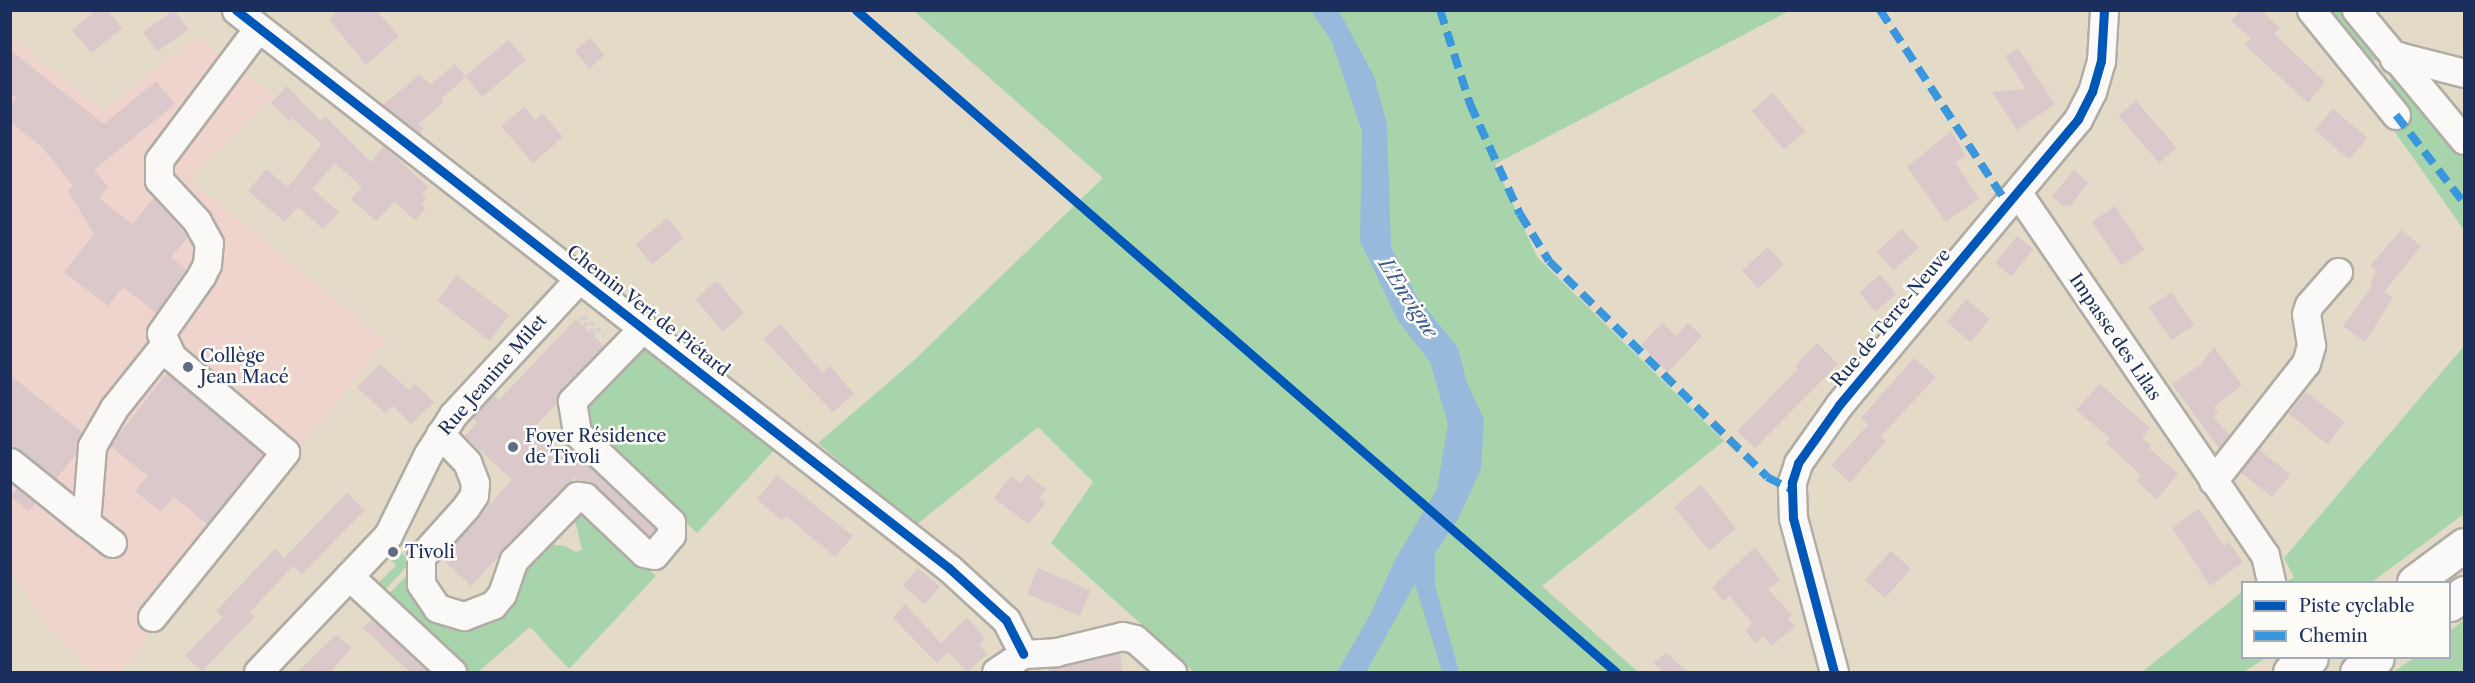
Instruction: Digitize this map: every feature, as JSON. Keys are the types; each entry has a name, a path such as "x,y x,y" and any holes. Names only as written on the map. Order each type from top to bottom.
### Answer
{"highway":[{"path":"2415,581 2464,545"},
{"path":"2451,603 2464,592"},
{"path":"2290,672 2308,659"},
{"path":"2357,672 2374,659"}],"street":[{"name":"Chemin Vert de Piétard","path":"236,10 949,568 1006,620 1023,654"},
{"name":"Rue de Terre-Neuve","path":"1834,672 1803,568 1793,518 1792,482 1798,463 1839,405 2078,119 2092,92 2101,61 2104,10"},
{"path":"2311,10 2396,115"},
{"path":"2356,10 2398,56 2464,140"},
{"path":"152,617 285,452 189,373 165,344 161,333 164,324 201,276 207,264 209,243 198,221 159,180 159,160 258,28"},
{"path":"2368,80 2398,56"},
{"path":"2398,56 2464,74"},
{"name":"Impasse des Lilas","path":"2018,193 2265,555 2271,581"},
{"path":"2213,481 2306,363 2311,345 2306,314 2309,305 2338,272"},
{"name":"Rue Jeanine Milet","path":"258,672 396,524 440,434 580,278"},
{"path":"440,434 467,462 475,483 474,495 466,507 422,557 421,584 437,608 464,616 493,605 508,582 514,560 577,496 585,497 644,553 654,555 671,536 671,522 576,434 572,401 643,328"},
{"path":"86,523 92,446 114,408 165,344"},
{"path":"10,462 112,543"},
{"path":"349,576 452,672"},
{"path":"996,672 1023,654 1056,652 1122,636 1135,639 1172,672"}],"path":[{"path":"592,334 594,332 580,320 584,316 621,351"}],"shaded area":[{"name":"Collège Jean Macé","path":"10,35 103,111 196,36 274,96 189,179 386,341 120,672 92,672 47,626 11,570"}],"green space":[{"path":"914,11 1789,11 1495,164 1537,257 1724,441 1542,586 1638,672 1194,672 1051,543 1093,482 1038,427 916,525 818,443 910,364 1103,178"},
{"path":"2322,11 2343,12 2379,55 2376,60 2367,62"},
{"path":"2399,77 2464,158 2464,230 2392,128 2388,85 2392,78"},
{"path":"639,341 776,448 697,533 584,427 581,401"},
{"path":"2464,346 2464,514 2373,581 2288,581 2294,577 2284,558"},
{"path":"582,507 656,576 569,669 530,627 478,672 466,672 386,597 411,571 468,626 481,624 491,619 518,576 547,544 565,546 576,552 582,550 573,512"},
{"path":"399,550 411,562 382,593 375,587 396,565 390,559"},
{"path":"2241,593 2241,659 2264,659 2244,672 2142,672"},
{"path":"2464,620 2464,669 2460,672 2393,672 2412,659 2451,659 2451,630"}],"water":[{"name":"L'Envigne","path":"1311,11 1339,11 1374,76 1387,124 1391,247 1417,297 1458,348 1467,383 1484,419 1481,469 1457,521 1435,553 1435,585 1459,672 1442,672 1415,584 1366,672 1337,672 1369,617 1395,560 1437,489 1448,424 1430,362 1398,321 1360,241 1362,131 1331,40"}],"building":[{"path":"96,10 107,10 122,28 91,53 72,30"},
{"path":"174,10 188,29 157,52 143,32"},
{"path":"338,10 376,10 399,36 366,65 329,19"},
{"path":"2241,10 2261,10 2280,28 2274,34 2325,82 2308,103 2245,45 2251,38 2231,21"},
{"path":"590,38 605,56 589,68 575,51"},
{"path":"509,40 526,60 482,97 466,77 441,99 443,103 418,124 424,128 419,134 383,105 419,75 431,84 455,64 465,76"},
{"path":"2018,48 2055,104 2017,130 1992,92 2026,89 2005,56"},
{"path":"10,50 104,124 156,81 175,104 94,170 108,187 99,198 132,224 154,198 188,237 171,257 186,269 156,313 123,287 108,306 64,272 94,234 68,191 73,186 42,147 10,122 10,106 17,98 10,92"},
{"path":"287,86 321,122 325,116 371,162 384,146 428,187 422,194 426,198 421,204 426,208 415,220 394,202 376,221 351,199 362,187 335,163 312,189 339,212 323,229 298,207 285,222 248,191 266,169 288,187 322,144 292,118 289,121 271,103"},
{"path":"1773,93 1805,131 1784,149 1752,111"},
{"path":"2136,101 2177,148 2159,163 2119,116"},
{"path":"524,107 535,120 542,113 563,137 533,163 501,126"},
{"path":"2333,109 2367,138 2349,159 2315,130"},
{"path":"1951,131 1966,156 1955,162 1979,198 1946,222 1907,167"},
{"path":"2074,170 2088,183 2070,206 2063,206 2052,196"},
{"path":"2115,206 2145,250 2121,266 2092,222"},
{"path":"667,218 684,238 652,264 636,244"},
{"path":"1902,229 1919,248 1893,270 1877,252"},
{"path":"2401,230 2421,246 2384,292 2393,298 2365,342 2343,326 2373,285 2370,283 2377,271 2370,266"},
{"path":"2017,236 2033,249 2011,276 1995,263"},
{"path":"1768,247 1784,265 1758,288 1742,270"},
{"path":"457,275 509,316 489,341 437,300"},
{"path":"1880,275 1896,294 1875,312 1859,292"},
{"path":"717,281 744,313 723,331 696,299"},
{"path":"2171,292 2194,325 2172,340 2149,307"},
{"path":"1966,299 1990,319 1970,342 1947,322"},
{"name":"Foyer Résidence de Tivoli","path":"576,319 604,346 561,390 556,404 531,431 556,454 566,444 655,529 649,536 596,486 574,478 471,586 441,558 512,480 465,436 477,423 472,417 494,395 499,400"},
{"path":"1662,323 1676,336 1688,323 1702,336 1668,372 1641,345"},
{"path":"780,324 823,373 830,366 854,394 833,412 763,339"},
{"path":"1817,343 1838,364 1755,448 1737,431 1798,369 1795,366"},
{"path":"2214,347 2242,385 2214,407 2218,413 2213,416 2229,435 2219,448 2172,384 2200,365"},
{"path":"1914,358 1936,377 1881,436 1886,441 1850,483 1831,465 1868,425 1861,418"},
{"path":"380,364 409,390 415,384 434,402 411,424 393,406 385,413 357,387"},
{"path":"167,373 263,454 207,524 174,497 161,512 135,491 148,476 110,446"},
{"path":"10,375 82,432 76,454 56,479 10,444"},
{"path":"2100,384 2150,428 2142,438 2151,445 2149,448 2178,474 2157,499 2136,481 2141,475 2106,443 2110,438 2076,410"},
{"path":"2306,392 2345,422 2327,444 2289,414"},
{"path":"2258,449 2290,474 2272,497 2240,472"},
{"path":"1027,474 1046,489 1039,498 1046,503 1028,524 994,498 1011,476 1020,483"},
{"path":"777,475 853,536 835,557 786,516 782,521 757,499"},
{"path":"1701,485 1736,529 1709,551 1674,507"},
{"path":"18,488 36,503 29,511 11,496"},
{"path":"347,493 365,510 302,574 293,566 250,612 255,617 202,671 185,656 223,617 216,611 275,549 284,558"},
{"path":"2199,509 2224,546 2229,542 2243,562 2210,586 2172,528"},
{"path":"1755,547 1780,580 1768,589 1792,615 1788,619 1795,627 1771,646 1763,636 1755,643 1745,630 1752,623 1730,596 1723,601 1712,587"},
{"path":"1891,551 1911,569 1885,598 1865,580"},
{"path":"918,568 940,587 925,604 903,585"},
{"path":"1038,568 1090,590 1080,616 1027,594"},
{"path":"905,604 941,643 967,618 985,638 979,645 987,654 967,672 948,652 937,663 893,618"},
{"path":"372,619 429,672 410,672 363,628"},
{"path":"336,635 352,648 330,672 297,672"},
{"path":"1120,653 1123,672 1049,672 1048,668"},
{"path":"1666,653 1688,672 1663,672 1653,663"}],"marked path":[{"path":"1440,10 1470,104 1520,214 1549,261 1767,477 1792,490"},
{"path":"1880,10 2008,205"},
{"path":"2396,115 2464,203"}],"cycle path":[{"path":"236,10 949,568 1006,620 1023,654"},
{"path":"856,10 1616,672"},
{"path":"1834,672 1793,518 1792,482 1798,463 1839,405 2078,119 2092,92 2101,61 2104,10"}],"place":[{"name":"Collège Jean Macé","path":"188,367"},
{"name":"Foyer Résidence de Tivoli","path":"513,447"},
{"name":"Tivoli","path":"393,552"}]}
